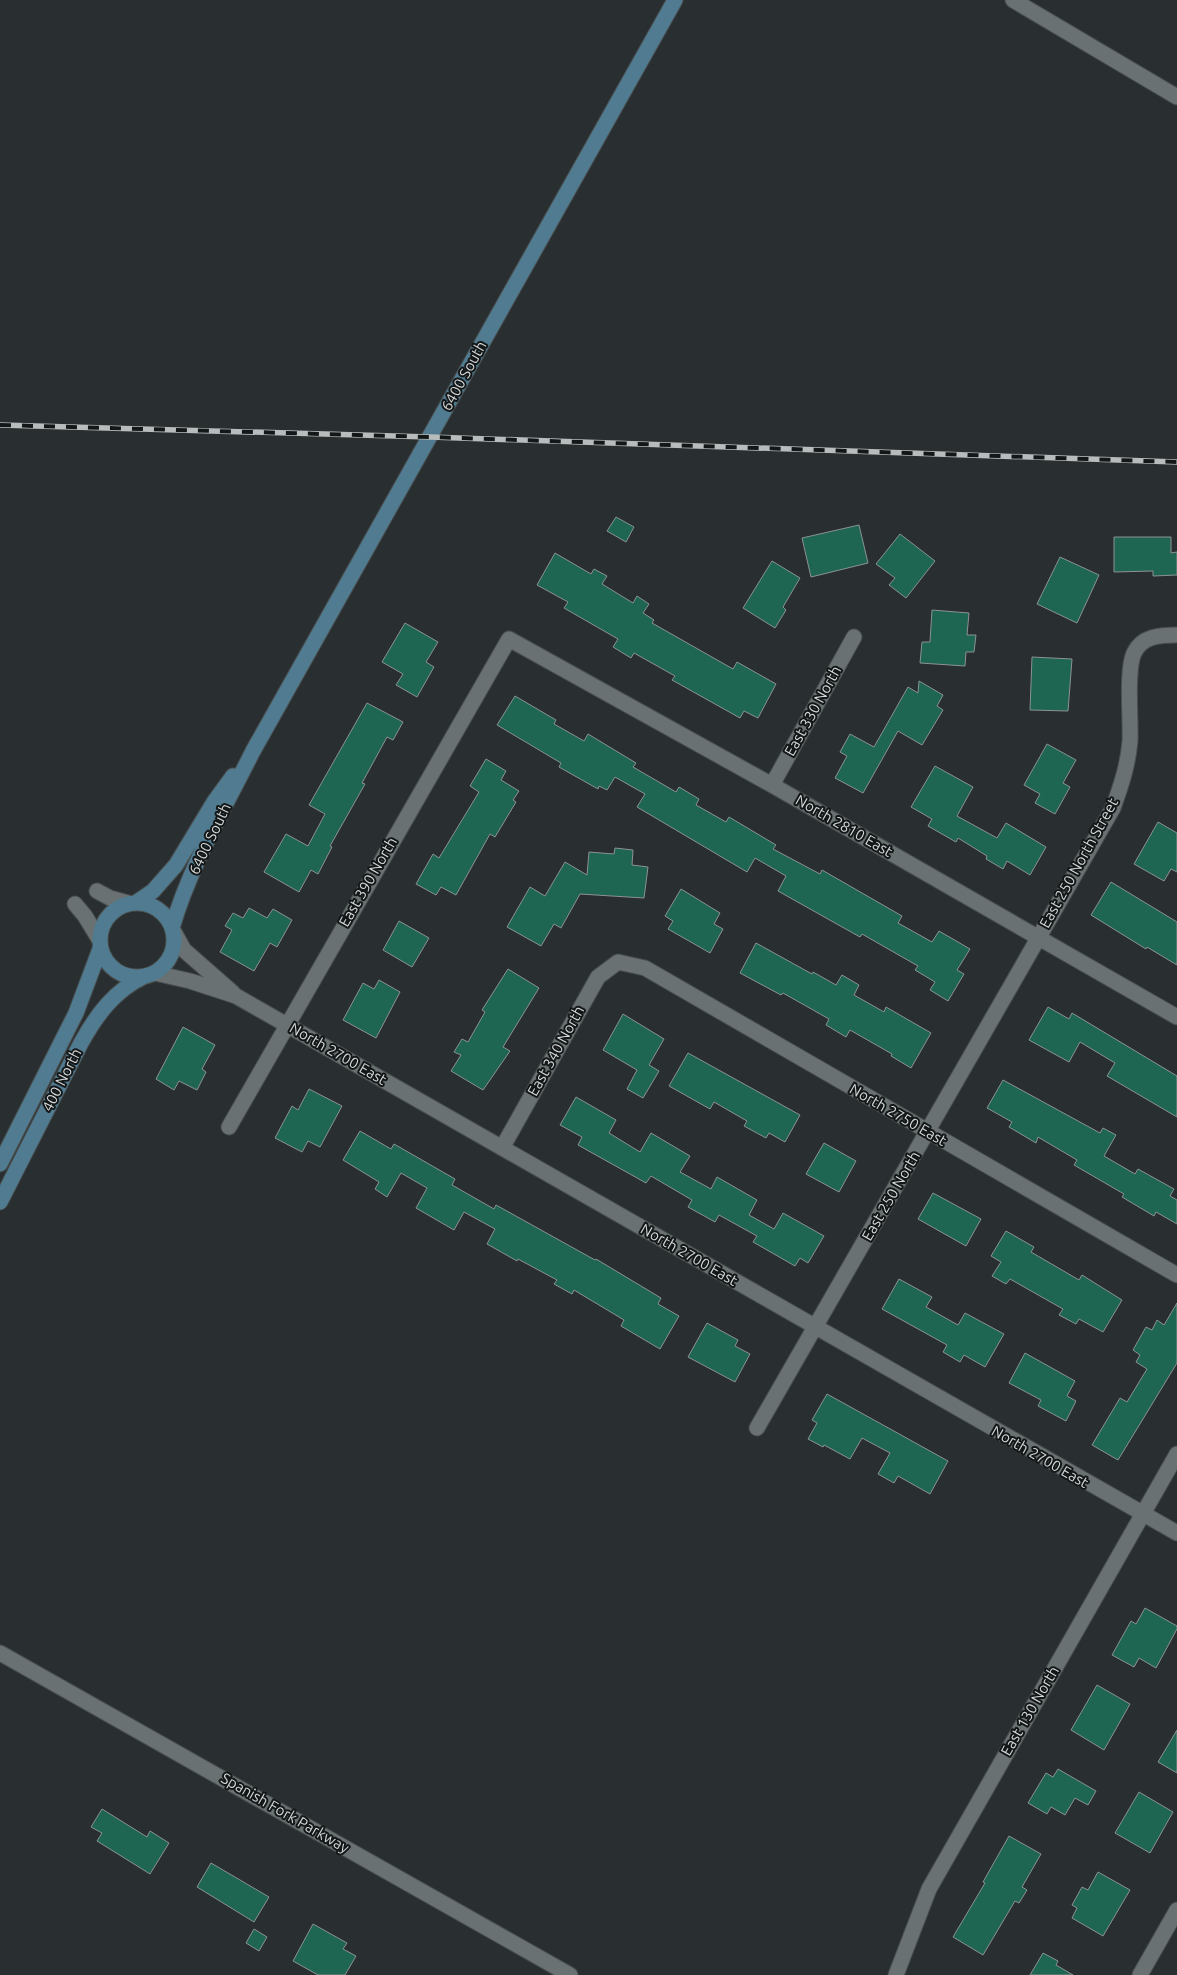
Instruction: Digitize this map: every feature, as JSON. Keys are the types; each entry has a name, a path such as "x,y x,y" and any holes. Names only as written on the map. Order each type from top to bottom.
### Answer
{"main road":[{"name":"6400 South","path":"173,929 194,868 253,751 675,0"},
{"name":"6400 South","path":"132,903 153,891 176,865 214,802 253,751"},
{"path":"132,903 146,903 163,912 173,929 174,940 169,959 150,974 136,977 117,972 109,966 100,944 104,920 110,913 132,903"},
{"name":"400 North","path":"0,1164 76,1013 100,944"},
{"name":"400 North","path":"0,1202 92,1024 121,990 150,974"}],"street":[{"path":"1013,0 1177,97"},
{"name":"East 250 North Street","path":"1037,938 1113,808 1125,776 1130,742 1131,668 1134,654 1142,643 1152,637 1177,635"},
{"name":"East 330 North","path":"772,785 854,637"},
{"name":"North 2810 East","path":"509,639 772,785 1177,1017"},
{"name":"East 390 North","path":"229,1127 509,639"},
{"path":"97,891 110,898 132,903"},
{"path":"75,904 85,916 100,944"},
{"name":"North 2700 East","path":"173,929 178,941 191,958 236,996"},
{"name":"East 250 North","path":"757,1428 928,1132 1037,938"},
{"name":"North 2750 East","path":"618,962 645,968 1177,1275"},
{"name":"East 340 North","path":"502,1148 598,977 618,962"},
{"name":"North 2700 East","path":"150,974 190,981 236,996 1142,1515 1177,1533"},
{"name":"East 130 North","path":"899,1974 929,1889 1177,1454"},
{"name":"Spanish Fork Parkway","path":"0,1653 570,1975"},
{"path":"1140,1975 1177,1910"}],"building":[{"path":"616,517 634,527 626,542 607,531"},
{"path":"859,525 868,563 811,577 802,538"},
{"path":"900,534 935,561 906,598 889,585 895,578 876,564"},
{"path":"1114,537 1171,537 1171,553 1177,552 1177,575 1153,576 1153,571 1114,572"},
{"path":"555,553 591,574 594,569 607,576 602,584 633,603 637,596 649,604 643,613 654,620 652,623 733,669 737,662 776,684 758,718 744,711 740,718 672,680 675,676 634,653 631,658 613,647 618,639 564,608 568,602 537,585"},
{"path":"1060,557 1099,575 1077,623 1037,604"},
{"path":"772,561 800,578 783,607 786,610 775,628 743,608"},
{"path":"932,610 969,613 967,635 976,635 974,652 966,652 965,666 920,663 922,642 930,642"},
{"path":"405,623 438,642 426,662 434,667 417,697 396,685 403,674 382,662"},
{"path":"1032,657 1072,659 1068,711 1030,710"},
{"path":"919,681 943,695 937,706 943,710 922,745 898,731 863,793 835,778 847,756 840,752 850,734 874,747 908,687 918,693"},
{"path":"515,696 556,720 554,724 584,741 588,734 636,763 633,767 676,792 679,787 699,799 696,805 726,822 729,817 776,845 773,849 820,874 822,870 902,916 898,923 932,942 939,931 970,949 957,970 964,974 948,1001 930,990 935,982 915,970 918,966 862,934 860,937 778,891 786,876 755,858 747,872 637,807 645,794 615,777 607,790 599,786 598,789 559,767 561,763 497,725"},
{"path":"367,703 403,722 393,740 387,737 362,783 365,784 330,846 332,847 318,874 311,870 299,892 264,872 286,834 308,846 325,814 309,805"},
{"path":"1047,744 1076,760 1063,783 1070,787 1055,814 1035,803 1040,794 1024,785"},
{"path":"486,759 506,771 501,780 519,791 513,800 516,802 495,837 490,834 456,895 441,887 436,895 416,884 433,854 439,858 479,792 470,786"},
{"path":"935,766 973,787 957,816 997,838 1006,823 1046,847 1030,875 1007,861 1003,869 986,859 987,856 958,838 956,842 928,826 932,819 911,807"},
{"path":"1158,822 1177,833 1177,872 1171,869 1164,881 1134,864"},
{"path":"615,848 633,850 632,865 648,867 644,898 580,894 561,928 554,924 541,946 507,927 530,887 545,896 565,862 587,875 589,852 614,854"},
{"path":"1111,882 1177,922 1177,965 1147,947 1146,949 1091,915"},
{"path":"681,889 720,913 714,924 723,929 710,953 668,929 673,921 665,916"},
{"path":"249,908 267,918 273,909 292,920 277,947 270,943 254,971 220,952 232,930 225,926 233,913 243,918"},
{"path":"399,921 429,938 412,967 383,950"},
{"path":"756,943 836,985 842,975 859,985 854,995 884,1012 886,1007 931,1033 911,1068 891,1056 892,1054 850,1030 846,1037 826,1025 829,1019 783,993 781,995 740,973"},
{"path":"508,969 539,988 503,1047 510,1051 483,1090 451,1071 461,1055 454,1052 462,1039 468,1042 485,1012 482,1010"},
{"path":"379,980 400,992 376,1038 343,1020 363,983 374,989"},
{"path":"1048,1007 1069,1019 1072,1013 1177,1076 1177,1117 1107,1076 1115,1063 1080,1042 1069,1062 1029,1040"},
{"path":"623,1014 664,1039 649,1065 659,1071 643,1098 627,1089 637,1070 603,1050"},
{"path":"183,1027 215,1045 202,1069 206,1072 197,1090 179,1081 174,1090 156,1079"},
{"path":"688,1053 800,1115 785,1142 769,1133 766,1138 744,1126 747,1121 714,1102 710,1109 669,1086"},
{"path":"1003,1080 1100,1133 1103,1128 1116,1135 1104,1156 1135,1174 1138,1169 1174,1189 1170,1196 1177,1200 1177,1224 1156,1212 1154,1216 1122,1197 1124,1194 1074,1165 1077,1160 1038,1137 1036,1143 1009,1127 1012,1122 987,1108"},
{"path":"309,1089 342,1106 320,1147 308,1141 302,1152 275,1138 292,1106 298,1110"},
{"path":"576,1097 616,1120 609,1133 640,1152 651,1133 690,1156 680,1172 711,1189 717,1177 757,1200 749,1215 774,1229 783,1213 824,1236 808,1263 800,1258 795,1266 753,1242 757,1236 719,1215 715,1222 688,1207 692,1200 651,1176 646,1183 578,1145 582,1137 560,1125"},
{"path":"360,1131 391,1149 394,1144 455,1179 452,1185 494,1209 496,1205 596,1259 661,1298 658,1304 679,1316 660,1349 621,1326 624,1320 574,1290 572,1294 554,1284 557,1280 487,1244 495,1229 464,1212 454,1230 416,1208 427,1188 401,1173 387,1197 375,1189 379,1182 343,1160"},
{"path":"824,1143 856,1161 839,1192 806,1174"},
{"path":"933,1193 981,1219 966,1246 918,1219"},
{"path":"1006,1231 1034,1247 1031,1252 1079,1280 1082,1275 1122,1300 1103,1332 1079,1319 1076,1324 1059,1315 1063,1309 1010,1279 1006,1284 992,1276 1001,1262 991,1256"},
{"path":"899,1279 932,1297 926,1307 958,1325 965,1313 1004,1334 985,1367 964,1355 960,1362 943,1352 947,1345 882,1309"},
{"path":"1177,1303 1177,1363 1118,1460 1092,1445 1120,1398 1127,1402 1147,1369 1136,1362 1140,1355 1133,1350 1146,1327 1152,1330 1157,1320 1164,1325"},
{"path":"707,1323 738,1340 735,1346 750,1354 735,1382 688,1357"},
{"path":"1025,1353 1075,1381 1067,1396 1076,1401 1066,1421 1038,1406 1041,1400 1009,1383"},
{"path":"827,1394 948,1461 930,1494 898,1476 894,1483 878,1474 890,1453 862,1438 850,1459 808,1439 817,1423 812,1420"},
{"path":"1145,1608 1177,1626 1156,1668 1139,1658 1134,1667 1112,1655 1131,1621 1136,1624"},
{"path":"1097,1685 1130,1704 1104,1750 1071,1730"},
{"path":"1177,1730 1177,1773 1158,1762"},
{"path":"1058,1769 1096,1791 1088,1805 1075,1798 1065,1815 1051,1807 1047,1814 1028,1803 1046,1773 1053,1777"},
{"path":"1139,1792 1173,1812 1150,1853 1115,1833"},
{"path":"102,1809 147,1837 150,1831 169,1843 150,1874 97,1841 102,1833 91,1827"},
{"path":"1009,1836 1041,1854 1022,1887 1027,1890 1019,1903 1015,1901 983,1955 953,1937 985,1883 983,1882"},
{"path":"211,1863 269,1897 254,1922 197,1887"},
{"path":"1098,1872 1130,1890 1103,1936 1072,1918 1077,1908 1072,1905 1082,1887 1088,1890"},
{"path":"313,1924 347,1943 343,1949 356,1956 345,1975 318,1975 293,1961"},
{"path":"254,1929 267,1937 259,1951 246,1943"},
{"path":"1043,1953 1058,1961 1056,1965 1073,1975 1030,1975"}],"railway":[{"path":"0,425 430,437 1177,462"}]}
